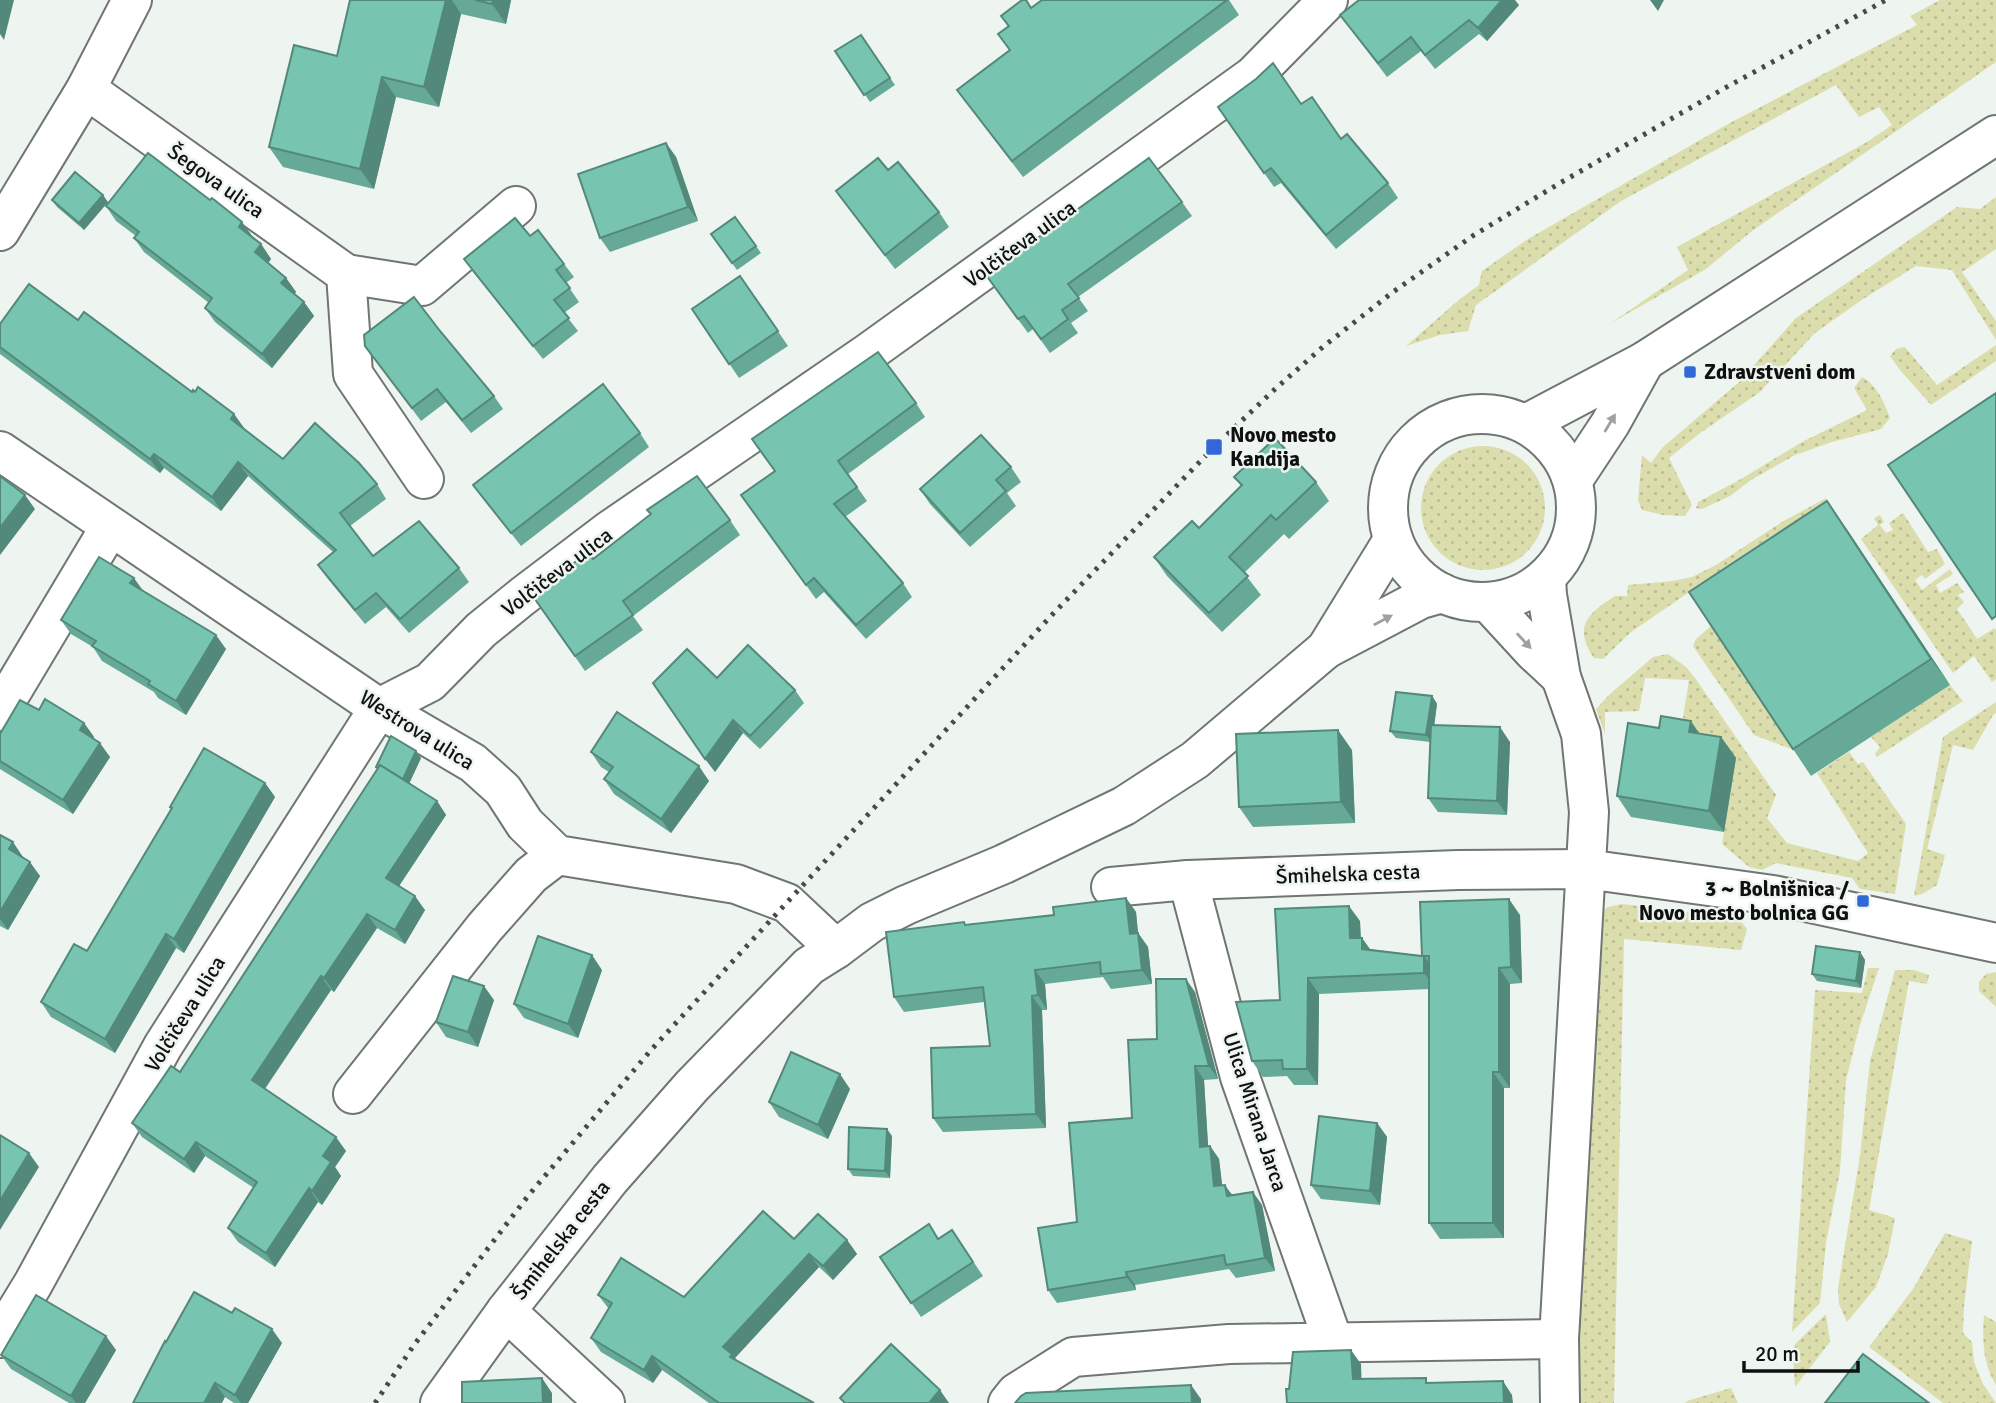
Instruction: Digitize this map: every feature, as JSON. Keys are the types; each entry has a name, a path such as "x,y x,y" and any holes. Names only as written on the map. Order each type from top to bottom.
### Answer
{"street":[{"path":"0,231 86,89 132,0"},
{"name":"Volčičeva ulica","path":"0,1338 163,1046 379,708 430,681 481,630 610,530 868,353 1253,76 1328,0"},
{"name":"Šegova ulica","path":"86,89 346,274 422,286 516,206"},
{"path":"1526,424 1645,361 1996,135"},
{"path":"346,274 353,374 424,479"},
{"path":"1573,480 1610,424 1645,361"},
{"path":"1485,413 1506,416 1526,424 1550,442 1567,466 1573,480 1577,509 1573,535 1562,559 1546,578 1519,595 1488,602 1464,601 1441,593 1412,571 1393,540 1388,516 1389,490 1398,465 1413,443 1433,426 1458,416 1485,413"},
{"name":"Westrova ulica","path":"0,451 379,708 473,763 503,790 524,824 557,855"},
{"path":"0,711 110,527"},
{"path":"1326,649 1393,540"},
{"path":"1546,578 1561,677 1581,734 1589,812 1559,1339 1560,1403"},
{"path":"1326,649 1421,600 1441,593"},
{"path":"1488,602 1561,677"},
{"name":"Šmihelska cesta","path":"440,1403 506,1311 610,1179 692,1086 809,966 872,922 1004,864 1124,806 1195,760 1326,649"},
{"path":"352,1094 485,927 531,876 557,855 736,884 787,903 836,949"},
{"name":"Šmihelska cesta","path":"1111,887 1188,880 1458,870 1586,869 1773,895 1996,943"},
{"name":"Ulica Mirana Jarca","path":"1188,880 1240,1077 1333,1341"},
{"path":"506,1311 605,1403"},
{"path":"1008,1403 1016,1393 1073,1357 1229,1344 1559,1339"}],"green space":[{"path":"1940,0 1996,0 1996,62 1752,231 1706,269 1611,323 1688,270 1677,247 1867,142 1892,125 1879,107 1859,117 1836,85 1621,201 1476,305 1468,331 1440,335 1406,346 1479,285 1482,271 1528,239 1728,124 1917,25 1910,16"},
{"path":"1996,197 1996,249 1962,272 1996,321 1996,340 1952,270 1916,266 1815,333 1760,392 1669,458 1692,505 1685,516 1642,510 1638,500 1642,455 1651,463 1662,448 1738,383 1796,318 1957,207 1980,209"},
{"path":"1996,345 1996,361 1931,405 1890,356 1896,349 1905,347 1937,385"},
{"path":"1862,377 1876,389 1890,418 1881,429 1795,455 1751,480 1730,496 1702,509 1696,508 1698,502 1802,442 1867,410 1854,388"},
{"path":"1483,446 1507,451 1527,464 1540,484 1545,508 1540,532 1527,552 1507,565 1483,570 1459,565 1439,552 1426,532 1421,508 1426,484 1439,464 1459,451"},
{"path":"1826,498 1827,504 1770,537 1631,632 1603,659 1594,658 1584,638 1586,622 1597,609 1615,596 1627,596 1628,585 1692,577"},
{"path":"1903,513 1928,552 1937,549 1945,564 1925,579 1922,575 1915,580 1922,590 1950,569 1953,574 1936,585 1940,593 1957,583 1964,592 1958,595 1964,602 1957,609 1977,639 1995,628 1996,679 1992,682 1974,656 1953,673 1861,539 1878,525 1874,518 1880,515 1884,522 1880,525 1886,533 1893,530 1889,523"},
{"path":"1712,625 1794,750 1754,735 1693,646 1696,639"},
{"path":"1668,654 1686,667 1695,678 1776,795 1767,818 1787,843 1858,861 1868,853 1817,773 1849,752 1858,764 1863,762 1906,824 1895,894 1860,889 1852,878 1776,863 1762,870 1749,867 1722,844 1736,758 1704,753 1683,717 1689,680 1645,678 1639,711 1605,712 1605,734 1596,709 1653,657"},
{"path":"1950,685 1963,701 1877,757 1875,754 1880,747 1871,737"},
{"path":"1996,702 1996,713 1973,750 1953,745 1927,849 1945,855 1937,885 1914,896 1943,737"},
{"path":"1622,904 1738,918 1747,929 1741,950 1624,939 1614,1403 1570,1403 1600,913 1608,907"},
{"path":"1868,968 1879,968 1859,1028 1846,1080 1840,1171 1826,1243 1820,1303 1792,1332 1815,990 1862,993"},
{"path":"1895,970 1914,970 1929,975 1927,984 1909,981 1869,1210 1895,1218 1888,1254 1876,1287 1847,1322 1839,1304 1838,1288 1860,1156 1870,1061"},
{"path":"1996,972 1996,1007 1979,991 1979,982 1986,974"},
{"path":"1945,1233 1972,1241 1963,1333 1972,1342 1974,1362 1983,1384 1996,1403 1943,1403 1869,1347 1913,1289"},
{"path":"1826,1314 1830,1342 1795,1387 1795,1344"},
{"path":"1984,1315 1996,1322 1996,1385 1984,1352"},
{"path":"1731,1388 1738,1403 1685,1403 1687,1401"}],"building":[{"path":"350,0 446,0 424,87 382,77 360,169 269,147 294,45 337,56"},
{"path":"475,0 493,0 492,4"},
{"path":"1022,0 1026,0 1031,8 1042,0 1227,0 1012,161 957,90 1010,50 998,34 1009,26 1001,16"},
{"path":"1359,0 1502,0 1478,28 1469,20 1425,55 1411,37 1378,63 1340,15"},
{"path":"861,35 890,78 864,95 835,51"},
{"path":"1273,63 1301,104 1312,97 1341,139 1347,134 1388,183 1326,235 1271,168 1264,173 1218,107"},
{"path":"666,143 688,207 600,238 578,174"},
{"path":"148,153 242,222 239,227 261,244 255,252 286,278 281,283 304,302 262,354 205,308 212,298 134,238 139,232 106,206"},
{"path":"878,158 888,170 898,162 939,212 885,255 836,191"},
{"path":"1149,158 1182,202 1068,284 1079,298 1062,310 1068,319 1041,339 1024,316 1018,319 986,275"},
{"path":"75,172 103,195 79,223 52,200"},
{"path":"735,217 756,246 732,263 711,234"},
{"path":"515,218 530,236 538,230 564,264 556,270 570,288 554,300 569,318 533,346 464,259"},
{"path":"740,276 778,331 729,364 692,309"},
{"path":"29,284 78,320 84,312 192,392 198,387 234,414 231,419 283,459 315,423 359,463 377,484 340,513 373,556 419,521 459,568 400,619 376,593 355,610 318,565 336,550 238,462 212,497 154,454 150,459 0,347 0,324"},
{"path":"414,297 494,396 462,420 437,389 412,408 365,346 364,335"},
{"path":"878,352 916,403 838,461 857,487 834,504 903,583 856,625 814,578 806,585 741,495 775,471 752,439"},
{"path":"603,384 640,433 511,533 473,485"},
{"path":"1996,393 1996,616 1992,619 1888,465"},
{"path":"981,435 1011,467 996,480 1006,491 960,533 920,489"},
{"path":"1275,438 1316,482 1276,520 1271,515 1229,557 1248,576 1209,613 1154,557 1192,521 1199,528 1242,485 1234,477"},
{"path":"0,476 25,495 0,528"},
{"path":"697,476 730,520 623,601 633,615 575,656 532,595 588,552 593,559 651,514 647,510"},
{"path":"1827,501 1931,659 1793,749 1689,592"},
{"path":"99,557 134,578 130,583 216,635 176,701 148,684 150,681 92,646 96,641 61,620"},
{"path":"748,645 795,690 750,736 733,720 705,759 653,683 687,649 717,678"},
{"path":"1396,692 1432,696 1426,735 1390,731"},
{"path":"45,699 84,723 80,730 100,743 63,800 0,761 0,734 20,700 39,710"},
{"path":"617,712 699,766 661,819 604,779 613,767 591,752"},
{"path":"1661,716 1691,721 1689,732 1721,737 1709,811 1617,796 1628,723 1659,728"},
{"path":"1431,725 1500,727 1497,801 1428,798"},
{"path":"1338,730 1341,802 1239,807 1236,734"},
{"path":"391,736 416,751 403,779 380,765 376,767"},
{"path":"204,748 265,783 174,939 166,934 105,1039 41,1002 74,944 87,951 172,808 170,807"},
{"path":"380,765 437,801 386,878 415,896 395,930 367,914 324,978 321,976 252,1080 336,1137 323,1156 331,1162 312,1191 309,1188 266,1253 228,1228 257,1182 196,1142 184,1159 132,1123 171,1066 180,1072"},
{"path":"0,835 13,842 9,849 30,862 0,912"},
{"path":"1126,898 1130,934 1138,933 1142,970 1101,974 1100,962 1035,970 1038,995 1032,996 1036,1114 933,1118 931,1048 990,1046 983,987 894,997 886,932 1054,915 1053,907"},
{"path":"1509,899 1511,967 1499,968 1499,1072 1493,1072 1493,1223 1429,1223 1429,956 1424,956 1424,973 1308,978 1307,1069 1283,1069 1282,1060 1252,1061 1236,1002 1280,1000 1275,909 1349,906 1350,938 1362,938 1362,949 1422,956 1420,902"},
{"path":"538,936 592,955 568,1024 514,1004"},
{"path":"1816,946 1860,952 1856,981 1812,974"},
{"path":"453,976 484,986 468,1032 436,1022"},
{"path":"1156,979 1186,979 1209,1066 1195,1066 1200,1147 1210,1146 1214,1186 1225,1185 1227,1196 1253,1192 1265,1258 1226,1265 1224,1255 1126,1272 1127,1277 1048,1290 1038,1228 1077,1222 1069,1123 1132,1118 1128,1040 1157,1039"},
{"path":"791,1052 840,1074 818,1125 769,1102"},
{"path":"1319,1116 1377,1123 1370,1191 1311,1185"},
{"path":"849,1127 887,1129 885,1171 848,1169"},
{"path":"0,1135 29,1153 0,1201"},
{"path":"763,1211 794,1239 818,1214 847,1240 823,1266 809,1254 723,1347 732,1354 730,1357 814,1403 719,1403 652,1356 644,1370 591,1338 612,1303 598,1295 621,1258 684,1297"},
{"path":"929,1224 938,1239 952,1230 973,1262 911,1303 880,1257"},
{"path":"194,1292 232,1313 235,1308 272,1329 235,1395 215,1383 204,1403 133,1403 165,1341"},
{"path":"36,1295 106,1336 71,1396 1,1355"},
{"path":"891,1344 940,1390 929,1403 845,1403 840,1398"},
{"path":"1351,1350 1353,1379 1426,1378 1426,1383 1503,1381 1504,1403 1287,1403 1286,1389 1289,1389 1293,1352"},
{"path":"1863,1354 1929,1403 1825,1403"},
{"path":"542,1378 543,1403 462,1403 462,1382"},
{"path":"1191,1385 1192,1403 1015,1403 1026,1393"}],"railway":[{"path":"375,1403 414,1345 528,1196 651,1050 1050,617 1214,447 1274,390 1324,346 1393,292 1474,235 1723,89 1886,0"}],"place":[{"name":"Zdravstveni dom","path":"1690,372"},
{"name":"Novo mesto Kandija","path":"1214,447"},
{"name":"3 ~ Bolnišnica / Novo mesto bolnica GG","path":"1863,901"}]}
